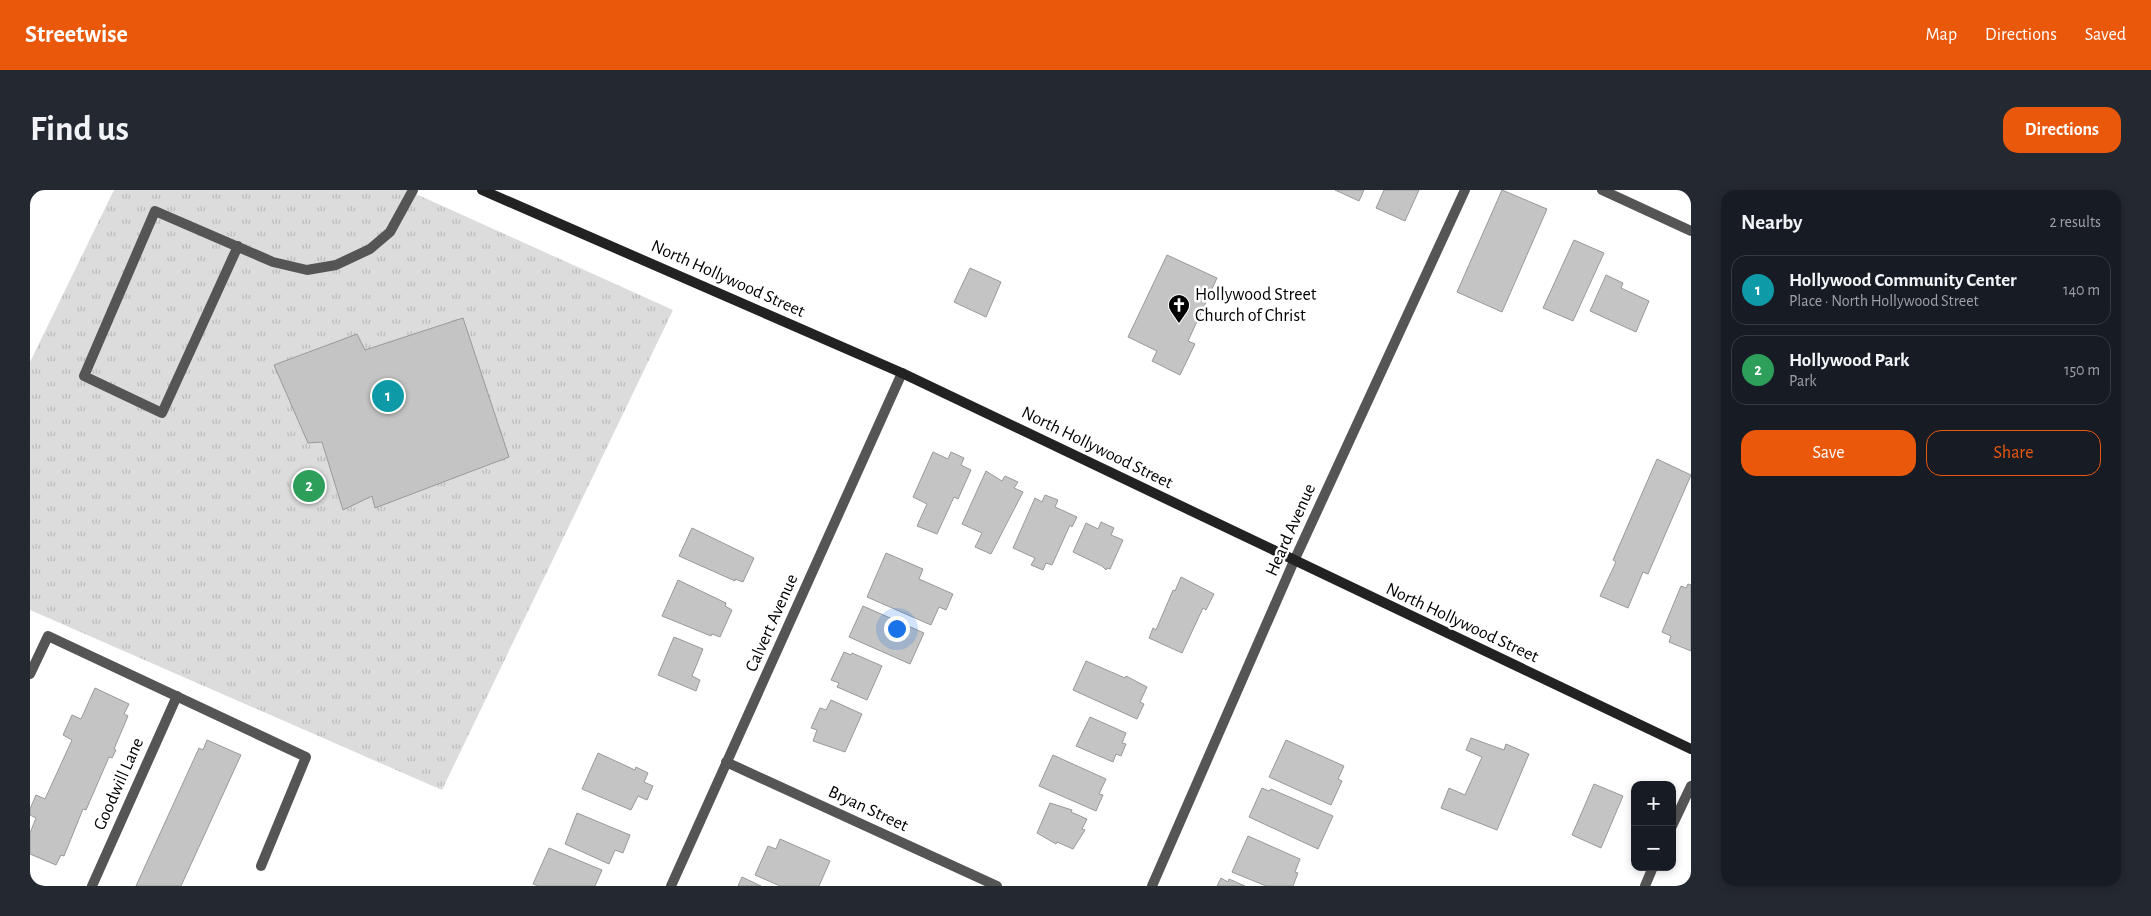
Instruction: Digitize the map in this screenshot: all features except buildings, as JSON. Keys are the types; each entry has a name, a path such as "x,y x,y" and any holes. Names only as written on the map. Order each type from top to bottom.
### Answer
{"main road":[{"name":"North Hollywood Street","path":"482,190 902,373 1691,749"}],"street":[{"path":"238,246 162,413 84,376 155,211 238,246 273,262 307,270 336,265 370,249 390,232 413,190"},
{"name":"Heard Avenue","path":"1152,886 1294,561 1465,190"},
{"path":"1602,190 1691,231"},
{"name":"Calvert Avenue","path":"670,886 902,373"},
{"path":"30,674 48,636 306,757 261,866"},
{"name":"Goodwill Lane","path":"92,886 177,696"},
{"name":"Bryan Street","path":"726,762 997,886"},
{"path":"1676,818 1691,786"},
{"path":"1644,886 1651,871"}],"green space":[{"path":"114,190 407,190 673,310 442,790 30,610 30,362"}],"place":[{"name":"Hollywood Street Church of Christ","path":"1179,324"},
{"name":"Hollywood Community Center","path":"388,396"},
{"name":"Hollywood Park","path":"309,486"}]}
